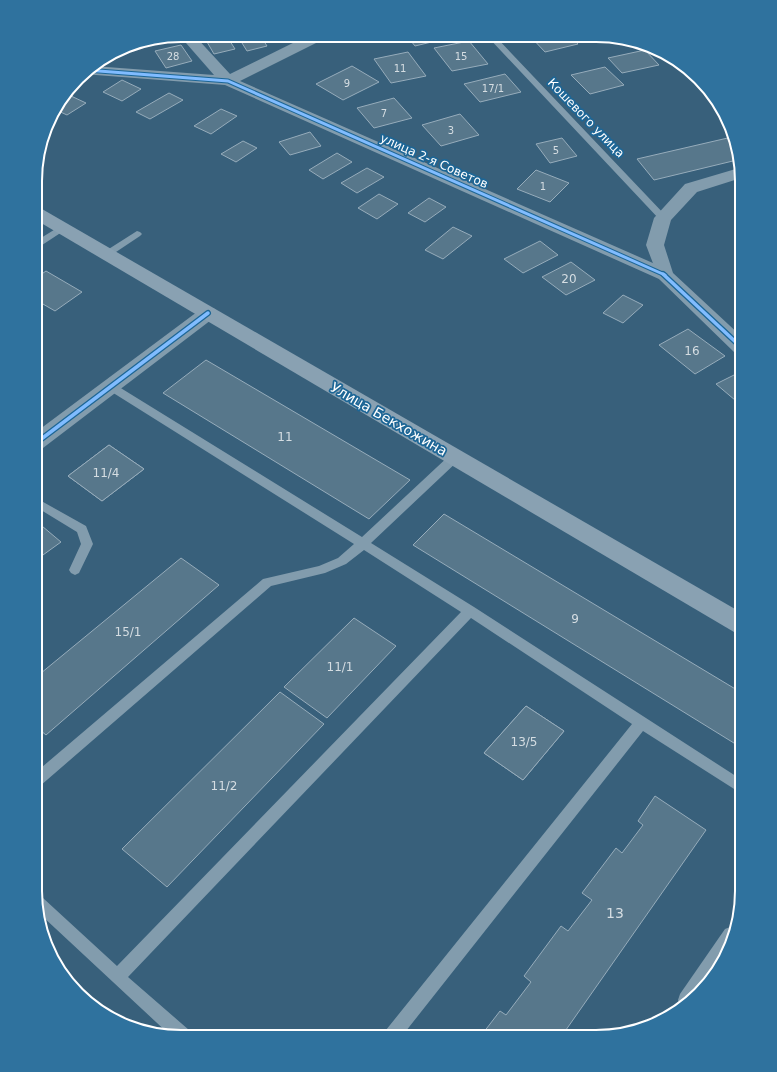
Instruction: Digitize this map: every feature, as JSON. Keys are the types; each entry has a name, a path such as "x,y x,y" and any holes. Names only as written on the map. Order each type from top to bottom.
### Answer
{"main road":[{"name":"Улица Бекхожина","path":"42,216 735,621"}],"street":[{"path":"192,42 228,81 297,42"},
{"name":"улица 2-я Советов","path":"96,71 228,81 665,275 735,341"},
{"path":"665,275 655,245 663,218 691,188 735,175"},
{"path":"42,438 208,313"}],"lane":[{"name":"Кошевого улица","path":"497,42 663,218"},
{"path":"42,242 62,228"},
{"path":"107,254 137,234"},
{"path":"111,386 470,611 735,783"},
{"path":"42,776 267,582 321,570 342,561 363,544 455,457"},
{"path":"42,506 82,529 87,544 75,570"},
{"path":"117,977 470,611"},
{"path":"397,1030 641,723"},
{"path":"43,908 176,1030"},
{"path":"690,994 727,939"}],"building":[{"path":"207,42 230,42 235,49 214,54"},
{"path":"241,42 264,42 267,46 247,51"},
{"path":"412,42 432,42 415,46"},
{"path":"470,42 488,64 452,71 434,48"},
{"path":"536,42 576,42 578,44 545,52"},
{"path":"181,45 192,61 166,68 155,51"},
{"path":"642,51 647,52 659,65 622,73 608,58"},
{"path":"408,52 426,76 391,83 374,59"},
{"path":"352,66 379,82 343,100 316,84"},
{"path":"605,67 624,85 590,94 571,75"},
{"path":"505,74 521,92 480,102 464,84"},
{"path":"122,80 141,89 122,101 103,92"},
{"path":"169,93 183,100 150,119 136,112"},
{"path":"71,96 86,103 67,115 61,112"},
{"path":"394,98 412,118 374,128 357,108"},
{"path":"221,109 237,116 211,134 194,126"},
{"path":"460,114 479,135 441,146 422,125"},
{"path":"310,132 321,146 290,155 279,142"},
{"path":"562,138 577,156 550,163 536,144"},
{"path":"728,138 734,161 654,180 637,159"},
{"path":"243,141 257,148 236,162 221,154"},
{"path":"337,153 352,162 323,179 309,170"},
{"path":"367,168 384,177 357,193 341,183"},
{"path":"536,170 569,183 550,202 517,189"},
{"path":"379,194 398,204 377,219 358,208"},
{"path":"429,198 446,207 425,222 408,213"},
{"path":"453,227 472,236 443,259 425,250"},
{"path":"540,241 558,255 523,273 504,259"},
{"path":"571,262 595,280 566,295 542,277"},
{"path":"46,271 82,292 55,311 42,303 42,274"},
{"path":"623,295 643,305 623,323 603,313"},
{"path":"688,329 725,356 695,374 659,345"},
{"path":"206,360 410,480 369,519 163,393"},
{"path":"735,374 735,400 716,384"},
{"path":"109,445 144,469 102,501 68,476"},
{"path":"109,445 144,469 102,501 68,476"},
{"path":"444,514 735,689 735,744 413,545"},
{"path":"42,526 61,542 42,556"},
{"path":"181,558 219,585 46,735 42,732 42,672"},
{"path":"354,618 396,646 327,718 284,687"},
{"path":"280,692 324,724 167,887 122,849"},
{"path":"526,706 564,731 523,780 484,753"},
{"path":"526,706 564,731 523,780 484,753"},
{"path":"655,796 706,830 566,1030 485,1030 500,1011 506,1015 531,982 524,976 561,926 568,931 592,900 582,893 616,848 622,853 643,825 638,821"}],"cycle path":[{"path":"96,71 228,81 665,275 735,341"},
{"path":"42,438 208,313"}]}
